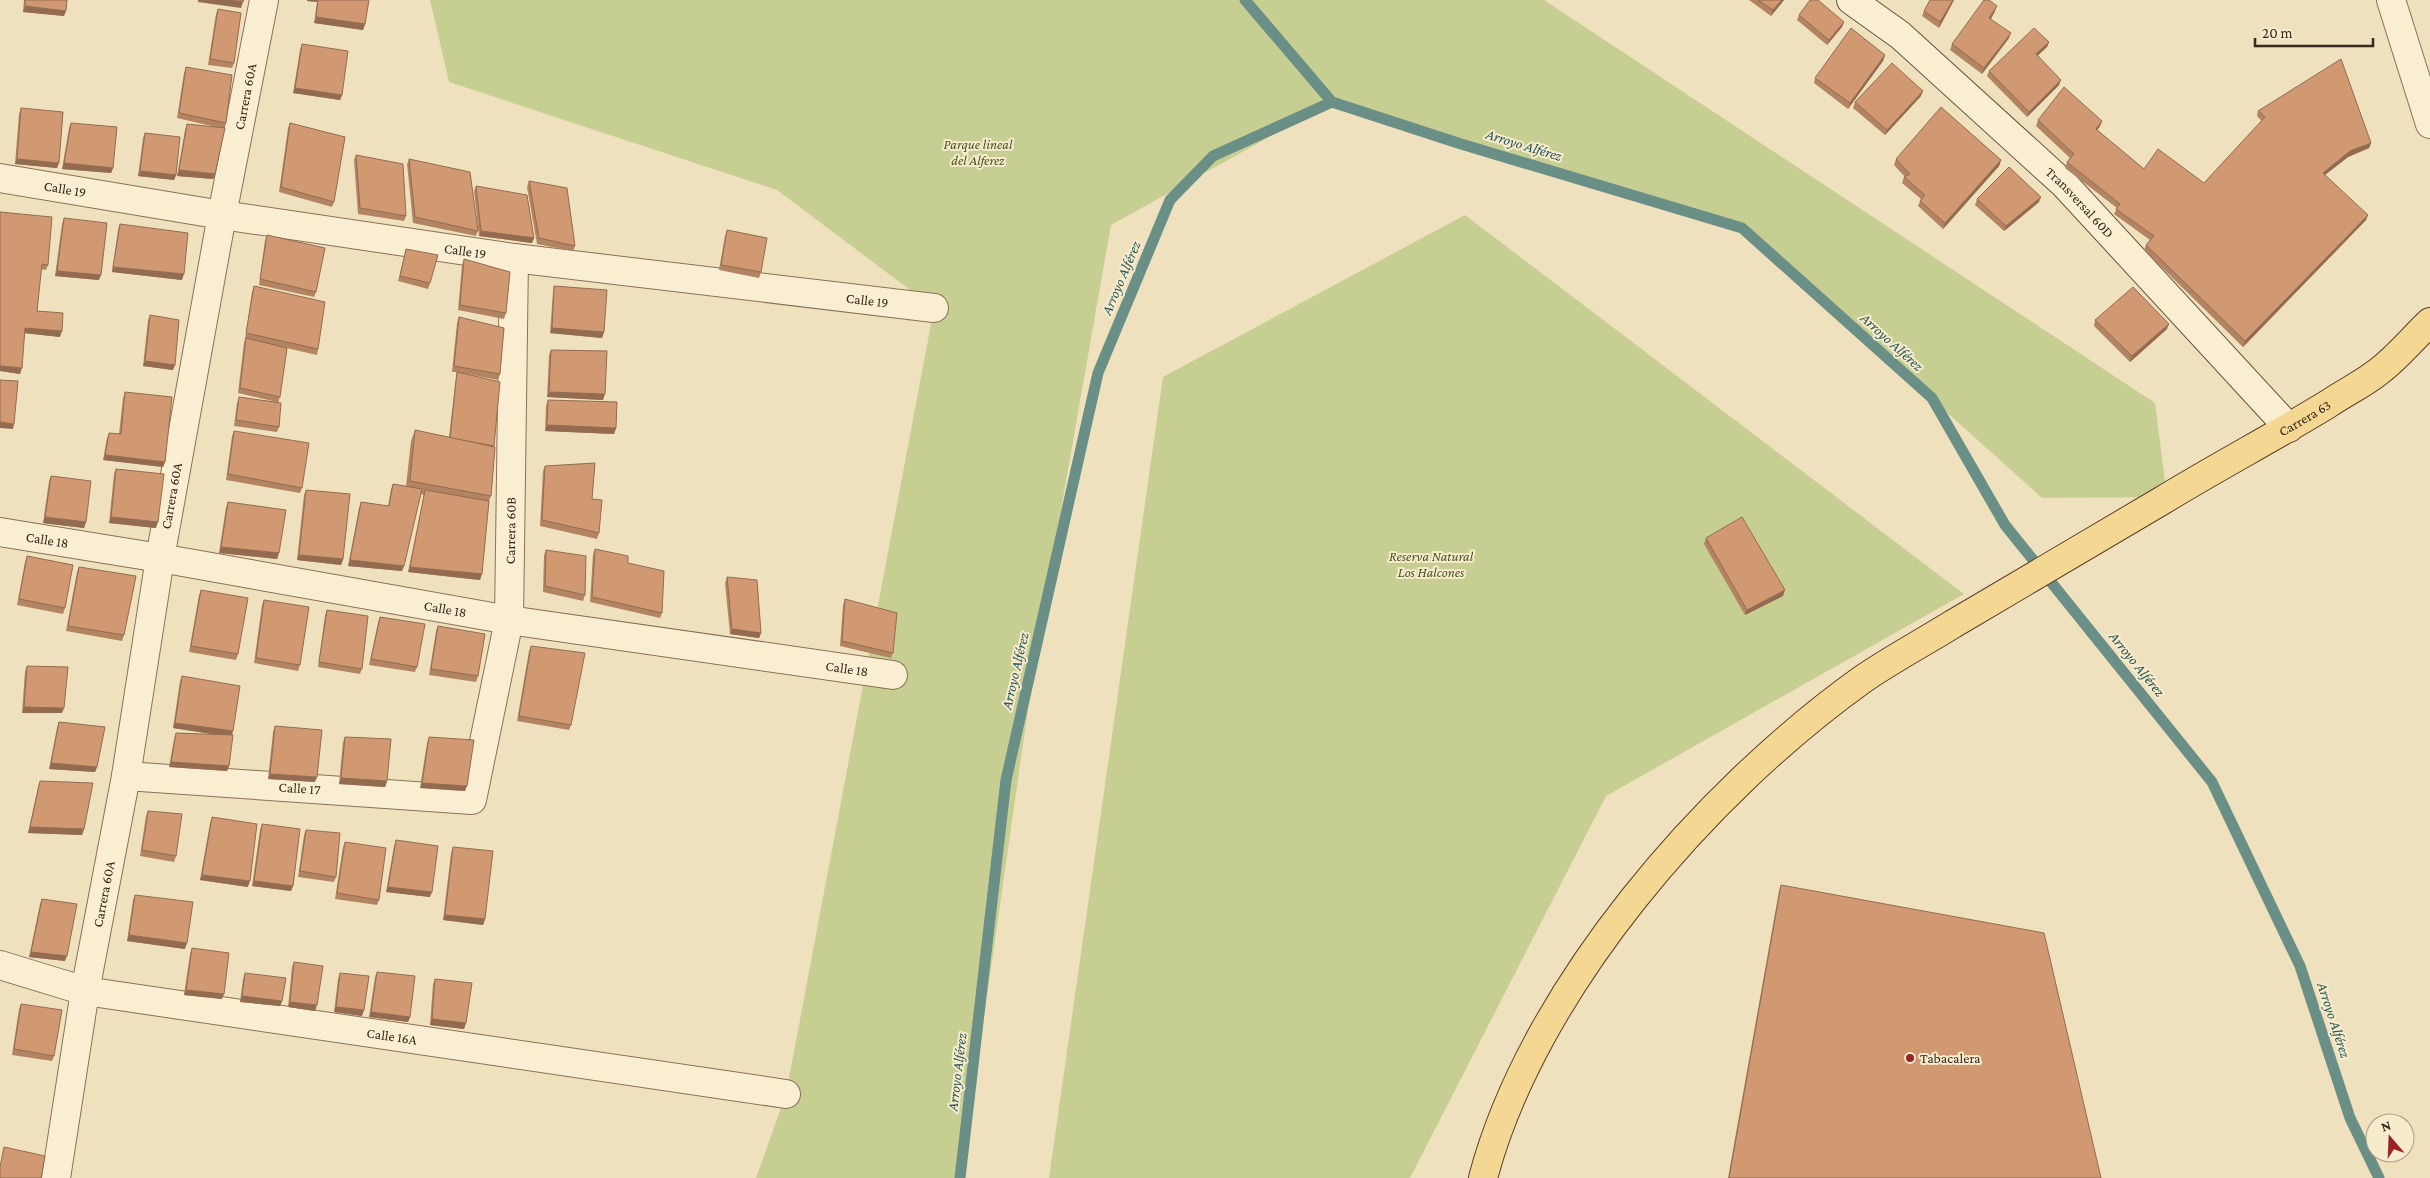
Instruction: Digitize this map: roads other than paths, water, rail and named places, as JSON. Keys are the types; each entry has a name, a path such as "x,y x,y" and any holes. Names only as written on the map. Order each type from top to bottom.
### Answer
{"main road":[{"name":"Carrera 63","path":"1483,1178 1511,1094 1541,1034 1577,978 1619,918 1669,857 1726,795 1788,738 1865,678 2167,497 2289,428 2378,372 2430,322"}],"street":[{"name":"Carrera 60A","path":"56,1178 85,991 126,776 160,558 222,215 264,0"},
{"name":"Transversal 60D","path":"1851,0 1900,35 2065,185 2289,428"},
{"path":"2391,0 2430,124"},
{"name":"Calle 19","path":"0,178 222,215 514,258 934,308"},
{"name":"Carrera 60B","path":"472,800 508,620 514,258"},
{"name":"Calle 18","path":"0,532 160,558 508,620 893,675"},
{"name":"Calle 17","path":"126,776 472,800"},
{"name":"Calle 16A","path":"0,965 85,991 786,1094"}],"waterway":[{"path":"1245,0 1332,102"},
{"name":"Arroyo Alférez","path":"960,1178 1006,780 1098,373 1170,200 1213,156 1332,102 1461,144 1742,228 1932,398 2005,525 2212,782 2300,966 2350,1118 2379,1178"}],"place":[{"name":"Tabacalera","path":"1910,1058"}],"park label":[{"name":"Parque lineal del Alferez","path":"978,152"},
{"name":"Reserva Natural Los Halcones","path":"1431,564"}]}
